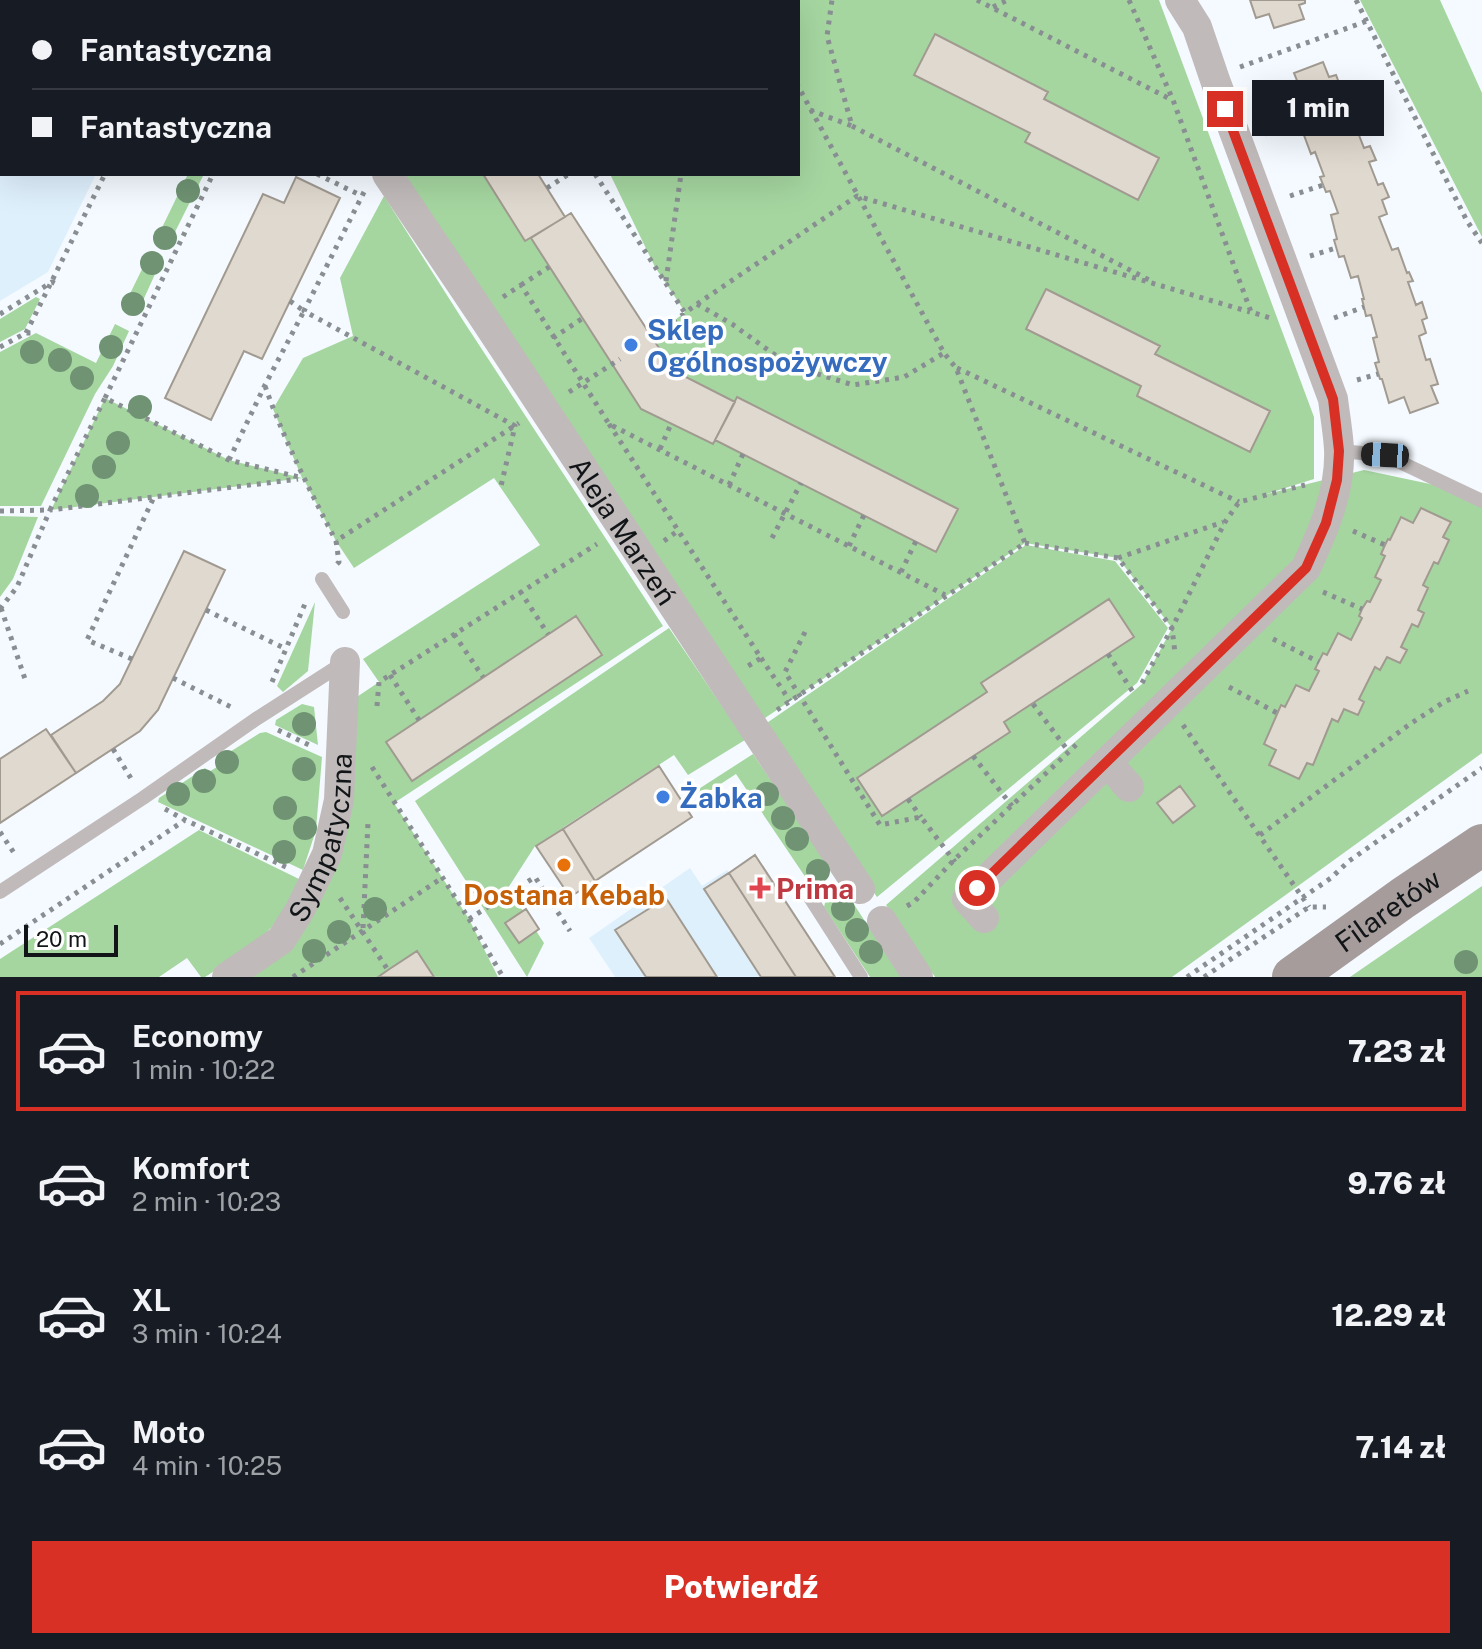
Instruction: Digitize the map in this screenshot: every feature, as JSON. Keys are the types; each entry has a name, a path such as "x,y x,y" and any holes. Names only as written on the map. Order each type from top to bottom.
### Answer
{"main road":[{"name":"Filaretów","path":"1293,977 1482,845"}],"street":[{"path":"984,918 967,899 977,888 1306,568 1326,523 1337,480 1339,451 1333,399 1197,27 1180,0"},
{"name":"Aleja Marzeń","path":"377,179 480,312 860,889"},
{"name":"Sympatyczna","path":"227,977 281,940 300,910 327,854 339,800 345,662"},
{"path":"1107,762 1129,787"},
{"path":"882,921 918,977"}],"lane":[{"path":"1339,451 1385,455 1482,501"},
{"path":"322,579 343,612"},
{"path":"0,892 345,662"},
{"path":"811,899 861,977"}],"path":[{"path":"832,0 827,36 852,126"},
{"path":"977,0 1173,100"},
{"path":"992,7 1008,0"},
{"path":"1129,0 1173,100 1251,312"},
{"path":"1356,0 1467,221 1482,243"},
{"path":"1235,69 1367,21"},
{"path":"800,90 944,353 956,368 1025,543"},
{"path":"810,110 852,126 1166,288"},
{"path":"1258,137 1294,124"},
{"path":"26,333 104,176"},
{"path":"25,679 1,608 17,587 50,510 212,176"},
{"path":"321,176 362,196"},
{"path":"547,188 566,176"},
{"path":"596,176 685,313"},
{"path":"666,282 681,176"},
{"path":"229,460 362,196 377,179"},
{"path":"1279,200 1323,185"},
{"path":"857,196 1273,319"},
{"path":"649,340 857,196"},
{"path":"1299,260 1336,248"},
{"path":"480,312 549,267"},
{"path":"52,282 58,285"},
{"path":"0,314 52,282"},
{"path":"521,285 790,701"},
{"path":"290,301 515,426"},
{"path":"697,304 732,324 789,365 853,385 904,377 944,353"},
{"path":"1334,318 1364,307"},
{"path":"553,338 583,318"},
{"path":"0,347 26,333 36,333"},
{"path":"575,388 620,359"},
{"path":"956,368 1239,502 1306,485"},
{"path":"173,678 256,719 308,598 339,562 336,541 303,478 265,385"},
{"path":"105,398 229,460 303,478"},
{"path":"336,541 543,408"},
{"path":"609,424 946,595"},
{"path":"660,449 671,424"},
{"path":"501,486 515,426"},
{"path":"729,485 743,454"},
{"path":"0,511 50,510 303,478"},
{"path":"772,538 801,483"},
{"path":"132,659 87,640 154,496"},
{"path":"1108,654 1133,692 1142,684 1225,522 1239,502"},
{"path":"849,546 864,515"},
{"path":"753,726 1025,543 1118,558 1225,522"},
{"path":"376,710 379,682 621,526"},
{"path":"1345,528 1385,545"},
{"path":"901,572 916,541"},
{"path":"1118,558 1172,628 1181,722 1309,907"},
{"path":"1315,588 1362,609"},
{"path":"520,591 548,634"},
{"path":"206,610 286,649"},
{"path":"805,632 785,672 798,695 880,825 921,817"},
{"path":"454,634 483,677"},
{"path":"1268,636 1319,662"},
{"path":"724,682 761,658"},
{"path":"390,675 419,720"},
{"path":"1221,683 1277,713"},
{"path":"1260,835 1410,724 1468,691"},
{"path":"1033,704 1069,752"},
{"path":"882,921 914,902 1079,742"},
{"path":"973,756 1012,806"},
{"path":"370,776 371,765 503,977"},
{"path":"1187,977 1331,878 1349,861 1482,768"},
{"path":"908,799 977,888"},
{"path":"363,931 369,807"},
{"path":"0,944 185,820 334,888 388,970"},
{"path":"469,919 535,877 570,931"},
{"path":"293,977 442,878"}],"shaded area":[{"path":"0,176 95,176 48,272 0,301"},
{"path":"690,868 702,886 727,870 796,977 615,977 589,938"}],"green space":[{"path":"800,0 1159,0 1314,417 1314,479 1263,495 1364,470 1482,495 1482,753 1172,977 935,977 886,905 1142,684 1172,628 1118,558 1025,543 753,726 388,176 484,176 525,241 531,238 612,364 685,312 655,267 611,176 800,176"},
{"path":"1360,0 1440,0 1482,93 1482,237"},
{"path":"187,176 203,176 167,248 155,242"},
{"path":"384,196 663,626 394,803 469,919 498,977 228,977 281,940 314,880 345,705 379,682 363,659 540,545 494,478 354,568 303,478 51,510 105,398 229,460 302,478 273,409 303,358 353,336 340,278"},
{"path":"149,255 161,261 136,316 122,310"},
{"path":"36,297 40,299 25,329 0,342 0,319"},
{"path":"115,324 129,331 41,506 0,506 0,352 36,333 96,363"},
{"path":"0,516 38,517 13,579 0,597"},
{"path":"1026,545 1115,561 1168,628 1137,683 877,897 758,729"},
{"path":"315,602 308,671 283,692 277,686"},
{"path":"669,628 745,740 688,775 674,755 535,846 508,888 544,943 527,977 415,801"},
{"path":"302,704 314,707 318,745 275,725 276,720"},
{"path":"266,732 322,757 316,830 303,870 158,802 159,798 205,768 209,772 220,765 217,760"},
{"path":"753,754 831,869 815,883 808,881 736,774 699,798 694,792"},
{"path":"199,830 299,879 275,923 251,946 205,977 201,977 187,958 159,977 0,977 0,959"},
{"path":"1482,886 1482,977 1350,977"},
{"path":"836,892 846,892 901,977 870,977 824,907 826,899"}],"building":[{"path":"1250,0 1305,0 1299,5 1304,19 1274,28 1269,14 1256,18"},
{"path":"935,34 1048,92 1044,99 1159,158 1138,200 1025,142 1030,133 914,75"},
{"path":"1323,62 1329,77 1336,75 1346,101 1341,103 1350,127 1355,125 1364,148 1370,146 1376,160 1369,162 1378,185 1383,183 1389,197 1382,200 1387,214 1379,217 1392,250 1398,248 1413,281 1408,282 1416,305 1422,302 1427,318 1422,320 1426,333 1419,336 1438,384 1431,386 1438,403 1410,413 1404,397 1389,403 1375,363 1379,362 1373,338 1377,337 1371,315 1366,316 1358,276 1351,278 1344,256 1339,257 1334,240 1337,239 1331,215 1338,213 1330,191 1326,192 1320,177 1324,176 1315,152 1311,154 1302,130 1298,131 1294,124 1292,117 1295,115 1286,93 1300,88 1294,73"},
{"path":"484,176 539,176 565,217 525,241"},
{"path":"296,177 340,198 262,359 244,351 211,420 165,398 263,194 284,203"},
{"path":"571,213 674,371 735,402 713,444 641,409 531,238"},
{"path":"1046,289 1160,346 1155,354 1270,411 1250,452 1137,396 1141,386 1026,329"},
{"path":"737,397 958,509 936,552 715,440"},
{"path":"1421,508 1451,522 1443,537 1449,540 1438,564 1434,562 1423,585 1428,588 1418,610 1424,613 1418,627 1412,624 1401,647 1407,650 1400,663 1387,657 1380,670 1375,667 1359,699 1364,702 1358,715 1344,709 1338,722 1332,719 1313,765 1307,763 1299,779 1269,765 1276,750 1264,744 1281,705 1285,707 1296,685 1309,691 1319,671 1315,669 1323,653 1327,655 1338,633 1351,640 1362,618 1359,616 1362,609 1367,601 1370,602 1381,580 1375,577 1385,556 1381,554 1388,539 1401,517 1413,523"},
{"path":"184,551 225,570 158,710 140,731 76,773 51,735 103,701 120,684"},
{"path":"1109,599 1134,637 1004,722 1010,732 882,816 857,778 987,692 981,683"},
{"path":"576,616 602,655 412,781 386,742"},
{"path":"46,729 76,773 0,823 0,759"},
{"path":"659,766 692,817 595,881 563,829"},
{"path":"1180,786 1195,806 1173,823 1157,803"},
{"path":"563,829 595,881 570,897 536,846"},
{"path":"755,855 835,977 796,977 729,873"},
{"path":"729,873 796,977 761,977 704,889"},
{"path":"666,898 717,977 646,977 615,930"},
{"path":"526,909 539,929 519,943 505,923"},
{"path":"417,951 434,977 378,977 388,970"}],"place":[{"name":"Sklep Ogólnospożywczy","path":"631,345"},
{"name":"Żabka","path":"663,797"},
{"name":"Dostana Kebab","path":"564,865"},
{"name":"Prima","path":"760,888"}],"route":[{"path":"977,888 1306,568 1326,523 1337,480 1339,451 1333,399 1225,109"}]}
